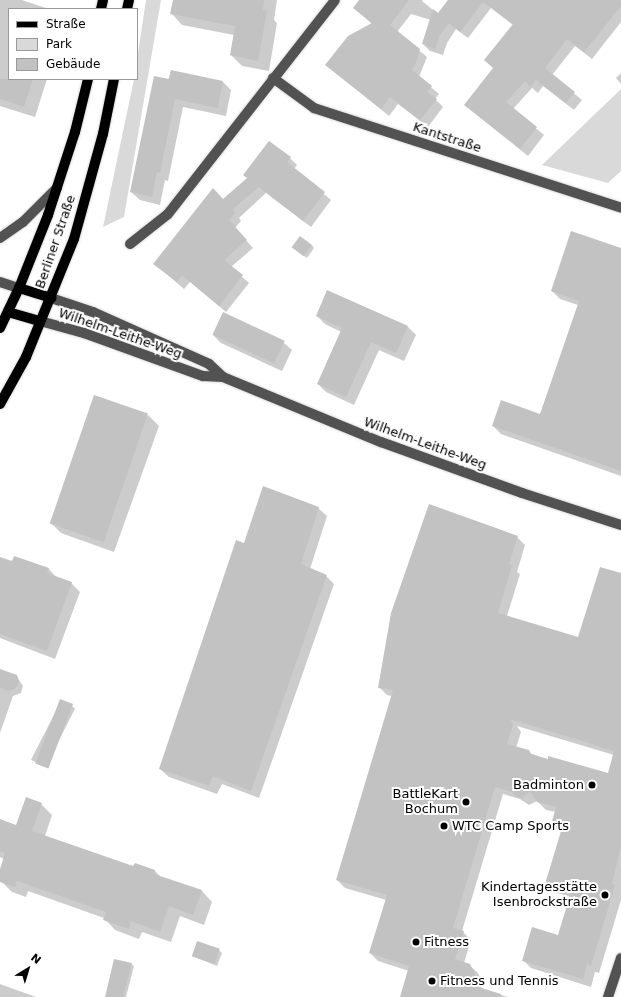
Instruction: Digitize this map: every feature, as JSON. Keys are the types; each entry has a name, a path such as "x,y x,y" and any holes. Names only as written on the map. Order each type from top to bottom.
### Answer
{"main road":[{"name":"Berliner Straße","path":"0,328 4,310 19,288 48,215 74,132 88,80"},
{"name":"Berliner Straße","path":"0,404 26,357 51,298 76,231 103,134 114,80"},
{"name":"Wilhelm-Leithe-Weg","path":"19,288 51,298"},
{"name":"Wilhelm-Leithe-Weg","path":"4,310 40,321"}],"street":[{"path":"130,244 168,214 335,0"},
{"name":"Kantstraße","path":"273,78 314,108 621,208"},
{"path":"0,238 23,222 57,188"},
{"path":"0,282 19,288"},
{"name":"Wilhelm-Leithe-Weg","path":"51,298 92,312 209,364 223,377"},
{"name":"Wilhelm-Leithe-Weg","path":"40,321 84,333 203,376 223,377 402,450 621,525"},
{"path":"608,997 621,958"}],"green space":[{"path":"146,0 161,0 124,217 103,227 134,80 138,80 138,53"},
{"path":"621,89 621,171 608,183 542,165"}],"building":[{"path":"173,0 264,0 263,10 267,11 258,61 230,55 235,26 170,14"},
{"path":"359,0 409,0 390,25 420,49 412,70 432,86 427,92 437,99 420,120 390,97 381,109 325,65 348,36 372,23 353,8"},
{"path":"448,0 621,0 621,6 584,52 567,39 545,68 575,92 566,103 536,80 530,87 525,81 506,102 537,127 520,149 464,105 493,68 484,60 513,24 483,2 460,32 449,23 440,35 435,49 422,44 433,9 438,13"},
{"path":"171,70 223,81 218,108 175,99 160,173 157,172 152,197 130,192 154,76 169,79"},
{"path":"0,79 33,80 24,107 0,99"},
{"path":"269,141 291,157 287,162 325,192 303,221 259,187 235,207 233,210 235,213 229,220 247,240 224,260 243,275 219,306 182,275 177,282 153,264 213,188 223,199 247,178 243,175"},
{"path":"571,231 621,248 621,471 492,426 501,400 540,414 579,301 551,291"},
{"path":"300,236 312,245 304,256 292,247"},
{"path":"327,290 408,326 396,353 371,342 346,397 317,384 342,328 316,316"},
{"path":"223,312 285,341 274,363 212,335"},
{"path":"94,395 148,414 104,542 50,524"},
{"path":"263,486 319,507 301,564 327,575 251,791 213,776 209,786 159,769 236,540 244,543"},
{"path":"429,504 518,536 509,564 512,565 498,613 578,637 600,567 621,573 621,846 612,884 615,885 591,966 587,964 583,979 522,961 532,927 558,935 571,892 545,884 562,828 551,825 556,807 537,802 530,792 521,798 515,796 512,792 495,787 453,928 464,931 455,959 470,964 475,974 472,985 501,994 501,997 400,997 409,966 369,953 387,895 336,880 393,690 378,688 391,613","holes":["510,719 614,751 608,773 548,756 548,759 531,754 529,750 507,744 513,724"]},
{"path":"14,556 49,568 47,573 72,582 47,651 0,634 0,557 12,561"},
{"path":"0,669 17,675 19,681 16,688 9,691 0,688"},
{"path":"60,699 73,704 48,768 35,763"},
{"path":"26,797 42,803 32,831 133,866 135,863 155,870 154,874 202,890 193,915 169,906 160,932 131,921 129,929 103,920 106,912 17,881 15,887 0,882 0,869 5,853 0,851 0,819 16,825"},
{"path":"197,941 220,949 214,964 192,956"},
{"path":"114,959 132,963 123,997 105,997"}],"place":[{"name":"Badminton","path":"592,785"},
{"name":"BattleKart Bochum","path":"466,802"},
{"name":"WTC Camp Sports","path":"444,826"},
{"name":"Kindertagesstätte Isenbrockstraße","path":"605,895"},
{"name":"Fitness","path":"416,942"},
{"name":"Fitness und Tennis","path":"432,981"}]}
